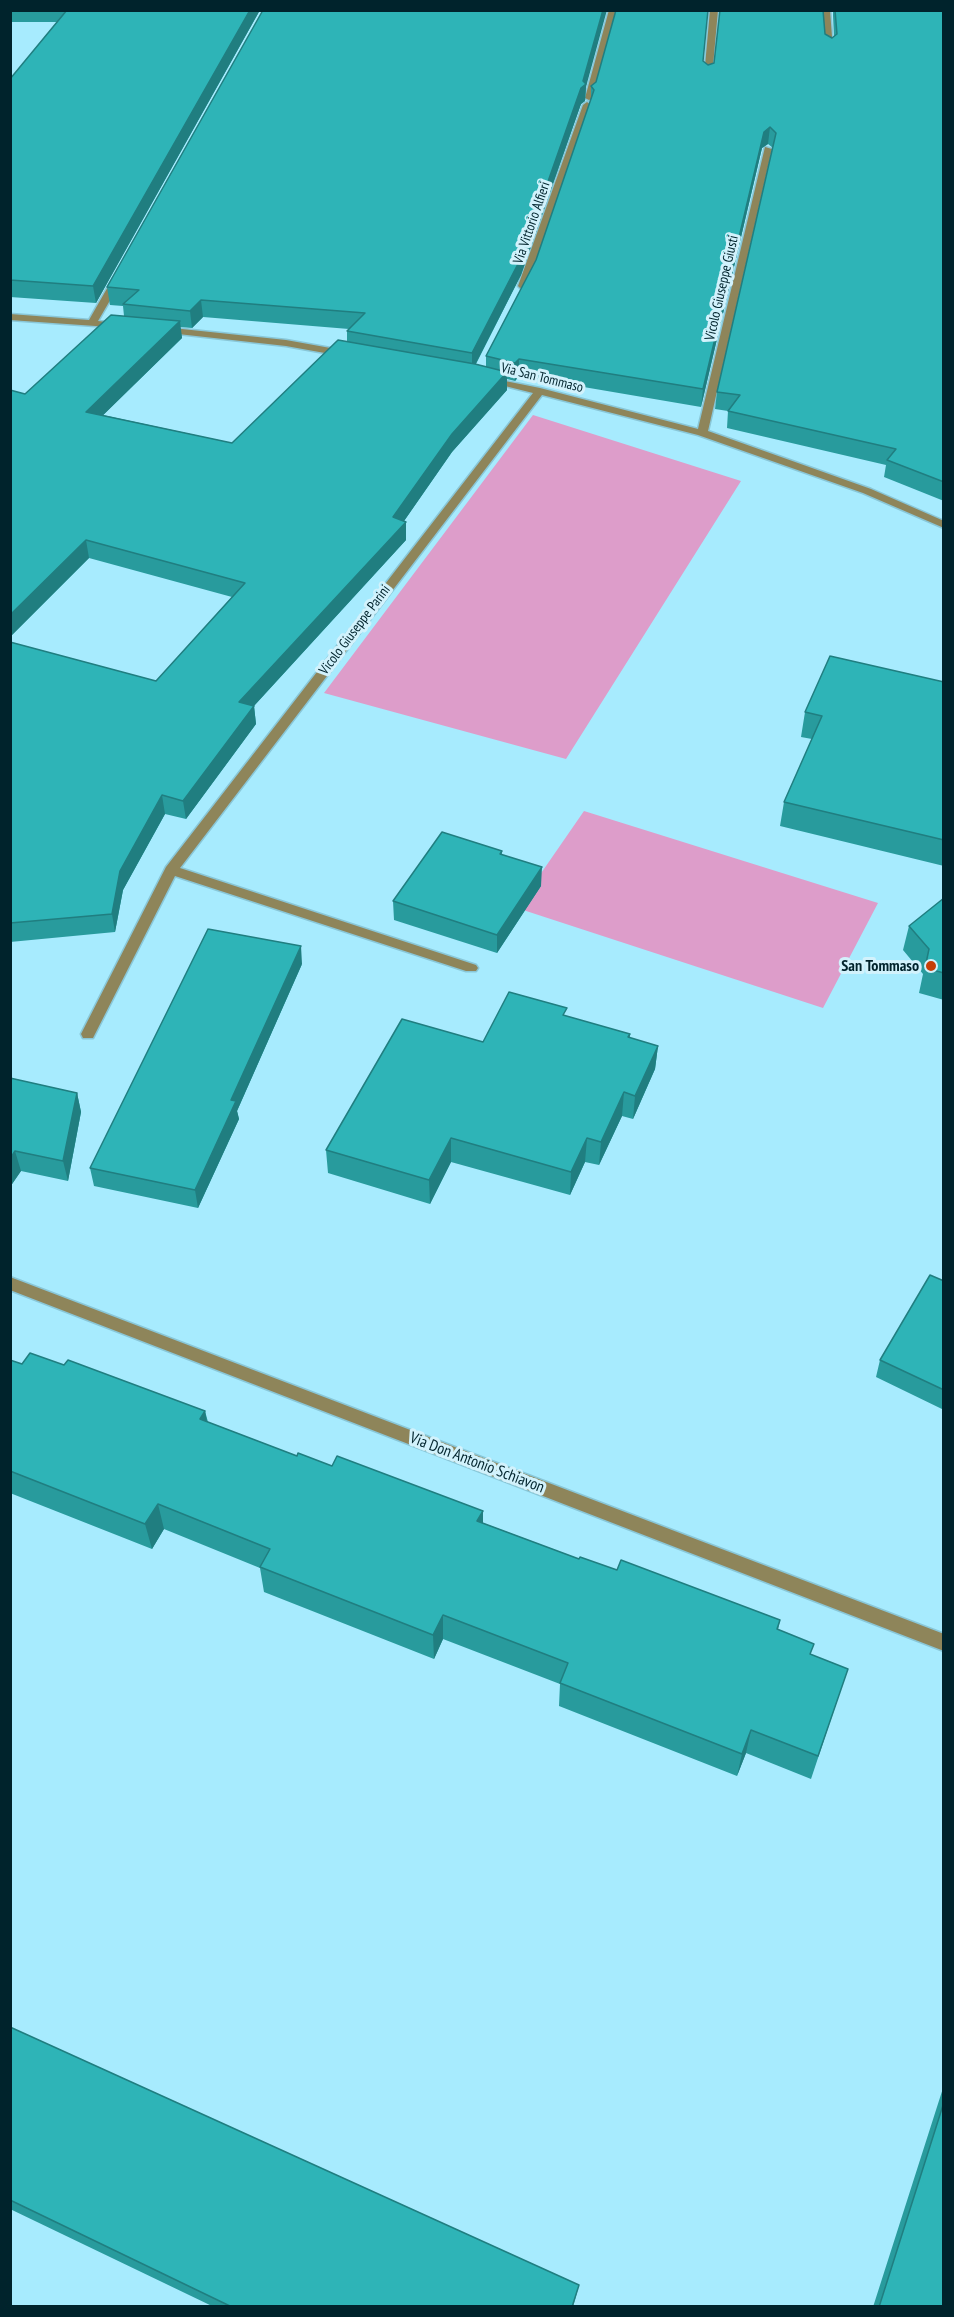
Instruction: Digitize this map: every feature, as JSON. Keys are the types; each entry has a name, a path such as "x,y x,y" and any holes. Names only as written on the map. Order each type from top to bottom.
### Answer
{"street":[{"name":"Via Vittorio Alfieri","path":"518,296 528,276 588,101 613,10"},
{"path":"708,77 714,10"},
{"path":"826,10 829,51"},
{"name":"Vicolo Giuseppe Giusti","path":"702,433 768,149"},
{"path":"92,322 123,269"},
{"path":"10,317 138,327"},
{"path":"149,329 286,343 357,355"},
{"name":"Via San Tommaso","path":"475,376 702,433 867,491 944,525"},
{"name":"Vicolo Giuseppe Parini","path":"88,1034 171,870 540,391"},
{"path":"171,870 471,968"},
{"name":"Via Don Antonio Schiavon","path":"10,1283 944,1643"}],"shaded area":[{"path":"533,415 741,481 566,759 324,693"},
{"path":"584,811 878,903 823,1008 517,908"}],"building":[{"path":"67,10 250,10 93,286 10,280 10,79"},
{"path":"263,10 603,10 583,81 586,84 581,88 521,258 472,353 347,331 365,313 201,300 190,311 123,304 139,290 107,287"},
{"path":"616,10 708,10 703,61 708,65 714,63 720,10 823,10 825,34 832,38 837,34 835,10 944,10 944,482 887,460 896,449 728,411 740,395 717,392 776,133 770,127 764,132 703,389 519,359 515,363 486,356 536,260 594,90 591,86 596,82"},
{"path":"111,315 180,321 86,412 232,443 338,340 475,364 507,372 452,434 393,517 406,522 239,702 254,706 183,801 162,795 120,871 112,914 10,923 10,642 156,681 245,583 86,540 10,615 10,390 25,394"},
{"path":"830,656 944,682 944,840 784,802 822,716 805,712"},
{"path":"442,832 502,851 500,854 542,867 497,935 393,901"},
{"path":"944,898 944,973 925,968 929,949 909,926"},
{"path":"208,929 301,946 231,1100 236,1101 195,1190 90,1168"},
{"path":"509,992 567,1008 563,1015 630,1034 628,1037 658,1046 635,1096 624,1092 601,1142 587,1138 571,1172 451,1138 429,1180 326,1150 402,1019 483,1042"},
{"path":"10,1078 77,1093 63,1161 15,1151 10,1159"},
{"path":"930,1275 944,1281 944,1390 880,1360"},
{"path":"30,1353 64,1365 68,1360 205,1411 200,1419 297,1456 298,1453 332,1466 337,1456 483,1511 477,1521 579,1559 580,1557 617,1570 621,1560 780,1620 777,1629 814,1644 810,1654 848,1669 818,1756 751,1730 742,1754 560,1683 568,1663 443,1615 433,1635 260,1567 270,1549 158,1504 145,1524 10,1471 10,1360 22,1364"},
{"path":"10,2027 579,2285 572,2307 232,2307 10,2200"},
{"path":"944,2102 944,2307 879,2307"}],"place":[{"name":"San Tommaso","path":"931,966"}]}
